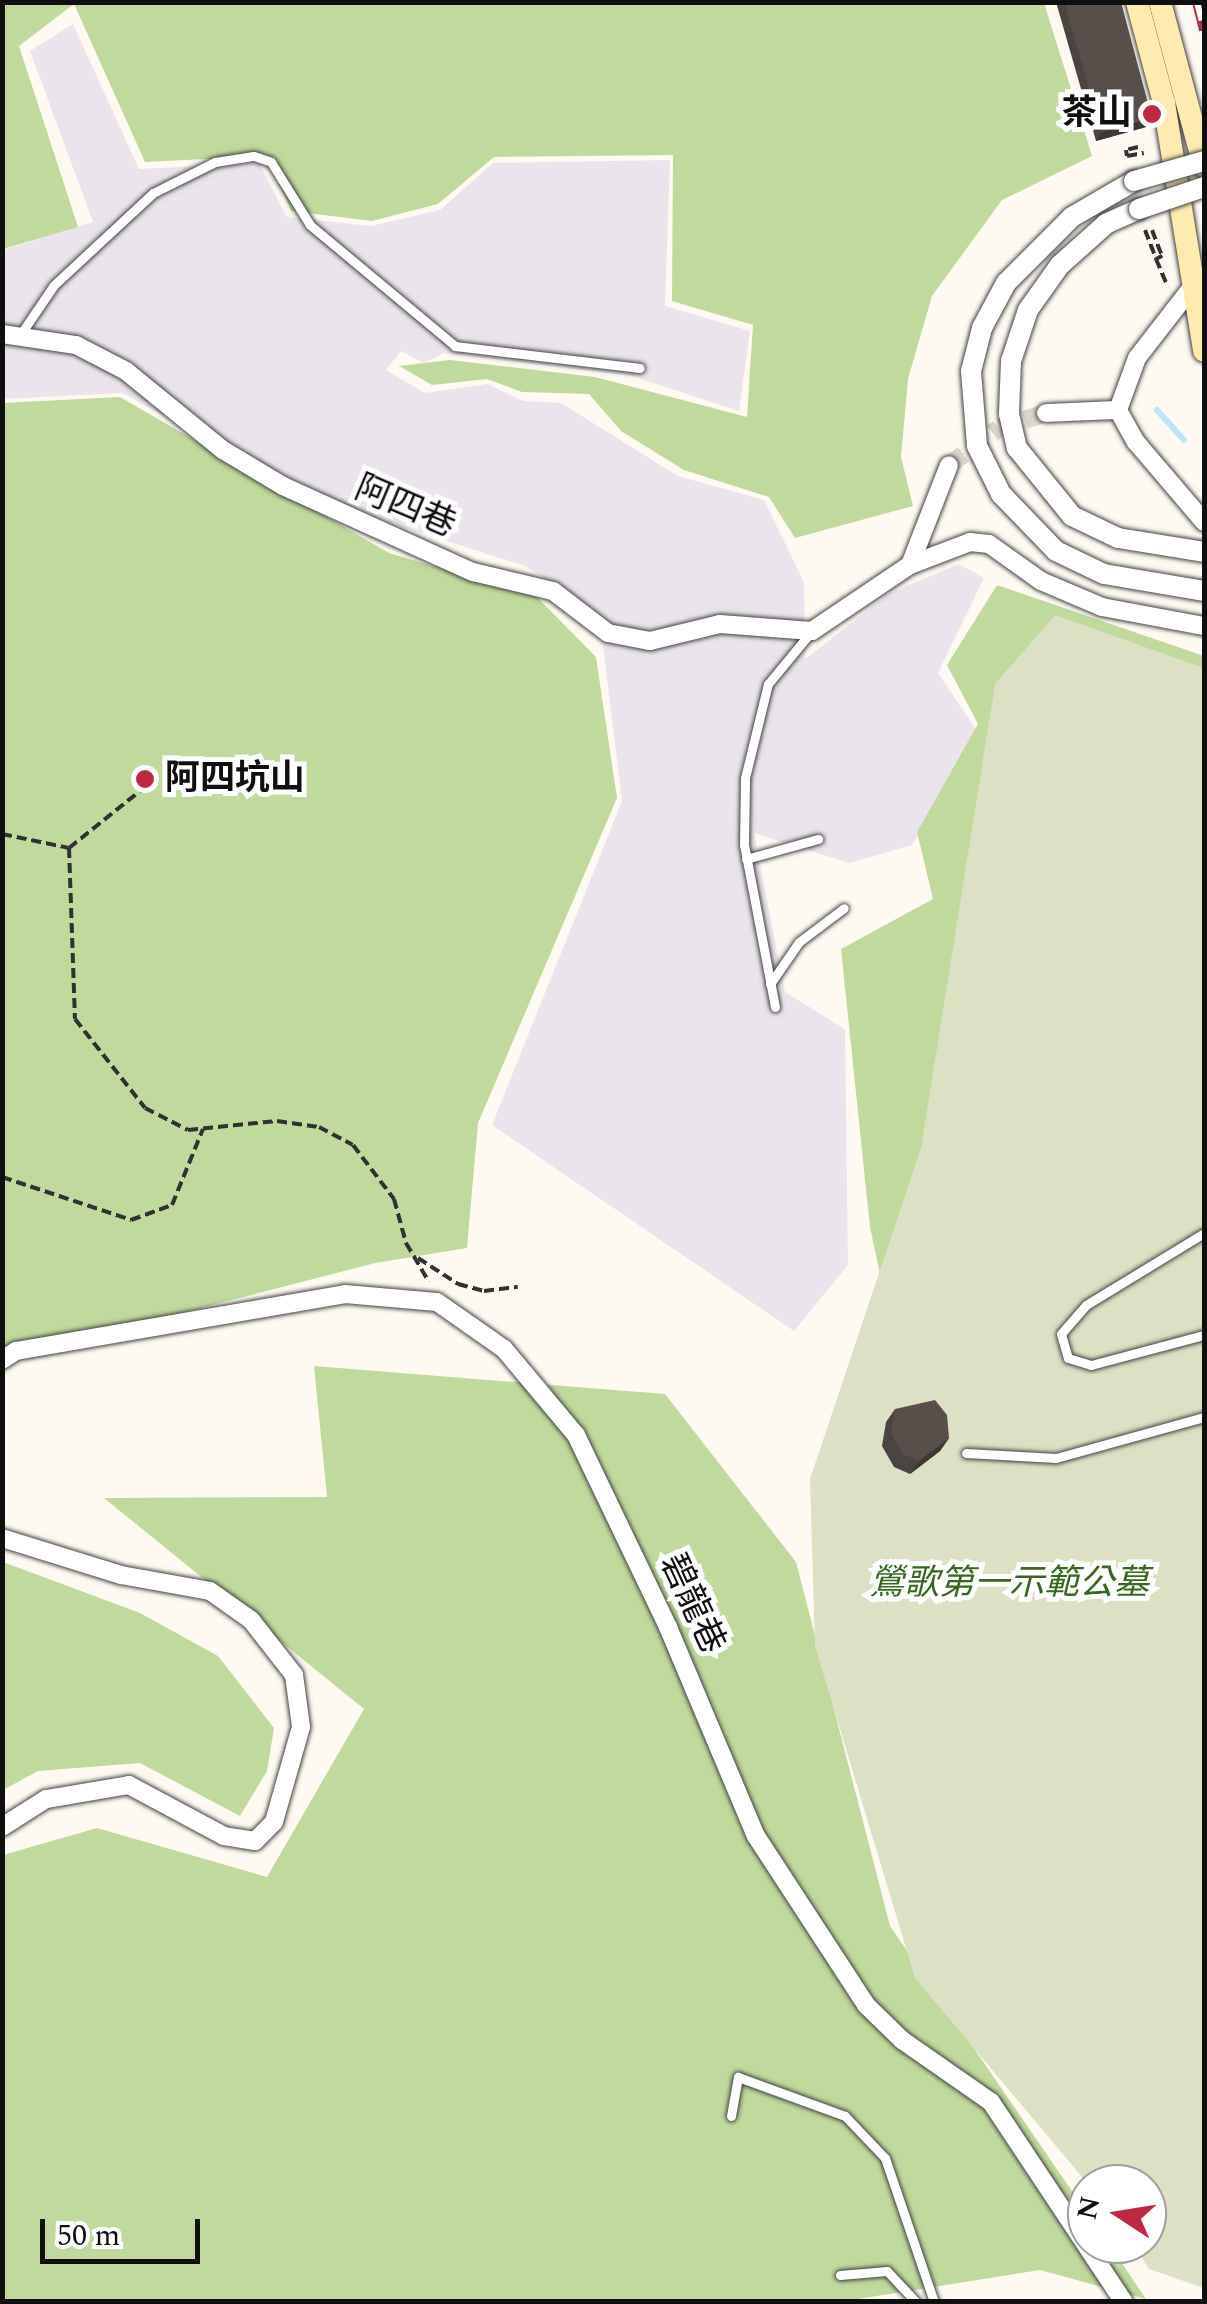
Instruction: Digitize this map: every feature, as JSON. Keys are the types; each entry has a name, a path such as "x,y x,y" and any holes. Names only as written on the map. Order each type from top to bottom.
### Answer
{"main road":[{"path":"1137,2 1164,103 1200,282 1204,351"},
{"path":"1160,2 1204,164"}],"street":[{"path":"1204,164 1134,181 1072,217 1006,283 982,328 972,371 977,446 1001,494 1056,552 1104,574 1204,591"},
{"path":"1204,187 1106,224 1060,265 1028,310 1011,360 1010,414 1017,448 1072,516 1118,538 1204,552"},
{"path":"1200,282 1137,358 1118,410 1136,442 1204,522"},
{"name":"阿四巷","path":"12,334 76,345 126,371 223,450 300,495 474,572 553,591 608,633 650,641 720,624 812,631"},
{"path":"1046,413 1118,410"},
{"path":"910,565 949,465"},
{"path":"812,631 910,565 943,549 989,544 1067,594 1204,626"},
{"name":"碧龍巷","path":"2,1360 16,1351 345,1294 436,1302 504,1349 576,1435 668,1627 756,1836 866,2004 902,2040 991,2102 1124,2302"},
{"path":"2,1538 120,1575 210,1591 252,1620 294,1676 302,1727 274,1822 255,1841 224,1836 128,1785 46,1800 2,1827"}],"lane":[{"path":"12,334 54,285 154,193 215,162 254,156 271,162 310,225 455,346 640,368"},
{"path":"774,1007 746,859 745,778 768,684 812,631"},
{"path":"746,859 818,839"},
{"path":"770,984 798,942 844,908"},
{"path":"1204,1233 1086,1305 1062,1334 1068,1358 1091,1365 1204,1335"},
{"path":"966,1452 1056,1458 1204,1417"},
{"path":"731,2116 738,2077 845,2116 885,2158 934,2302"},
{"path":"840,2275 887,2271 916,2302"}],"path":[{"path":"1138,147 1142,154 1127,156 1126,150 1138,147"},
{"path":"1153,229 1162,256 1156,259 1168,289"},
{"path":"70,848 156,778"},
{"path":"2,834 70,848"},
{"path":"70,848 75,1019 146,1108 188,1130 277,1121 319,1127 352,1146 394,1200 406,1243 418,1258 436,1302"},
{"path":"2,1178 131,1220 172,1205 204,1129"},
{"path":"418,1258 458,1284 484,1291 518,1287"}],"shaded area":[{"path":"73,24 139,169 259,163 287,217 371,226 440,210 493,163 670,160 665,306 750,331 739,411 632,376 444,353 424,363 401,351 386,370 425,393 488,384 523,401 561,403 678,476 764,500 804,582 805,659 888,594 959,564 984,578 938,673 981,737 912,845 849,863 754,833 785,992 845,1029 848,1265 794,1331 492,1125 622,801 599,613 525,566 328,503 122,393 3,399 3,250 93,222 30,51"}],"green space":[{"path":"3,3 1044,3 1092,156 1002,200 932,296 908,379 901,457 913,506 795,538 769,497 684,470 621,431 589,394 522,392 487,379 432,385 399,366 450,360 595,377 747,417 753,325 672,301 673,155 494,157 438,204 372,221 291,211 267,156 145,162 74,4 19,46 78,227 3,249"},
{"path":"120,397 389,553 537,597 596,657 617,798 478,1123 467,1248 375,1263 3,1359 3,403"},
{"path":"997,585 1204,656 1204,878 904,1386 870,1227 841,949 933,899 917,832 978,724 947,665"},
{"name":"鶯歌第一示範公墓","path":"1055,615 1204,668 1204,2288 1149,2269 1146,2264 1167,2264 1167,2164 1071,2164 915,1978 815,1646 810,1479 921,1148 995,684"},
{"path":"314,1366 665,1394 796,1562 890,1926 1067,2184 1067,2264 1122,2264 1146,2299 1040,2270 839,2302 3,2302 3,1855 97,1828 267,1877 364,1709 104,1498 327,1497"},
{"path":"3,1562 140,1613 218,1656 274,1728 267,1771 240,1816 140,1763 38,1771 3,1790"}],"building":[{"path":"1064,2 1121,2 1152,118 1102,132"},
{"path":"935,1400 947,1415 949,1438 919,1461 903,1454 891,1433 895,1409"}],"waterway":[{"path":"1157,410 1184,440"}],"tunnel":[{"path":"949,465 999,428 1046,413"}],"railway":[{"path":"1197,2 1204,30"}],"place":[{"name":"茶山","path":"1152,114"},
{"name":"阿四坑山","path":"145,779"}]}
